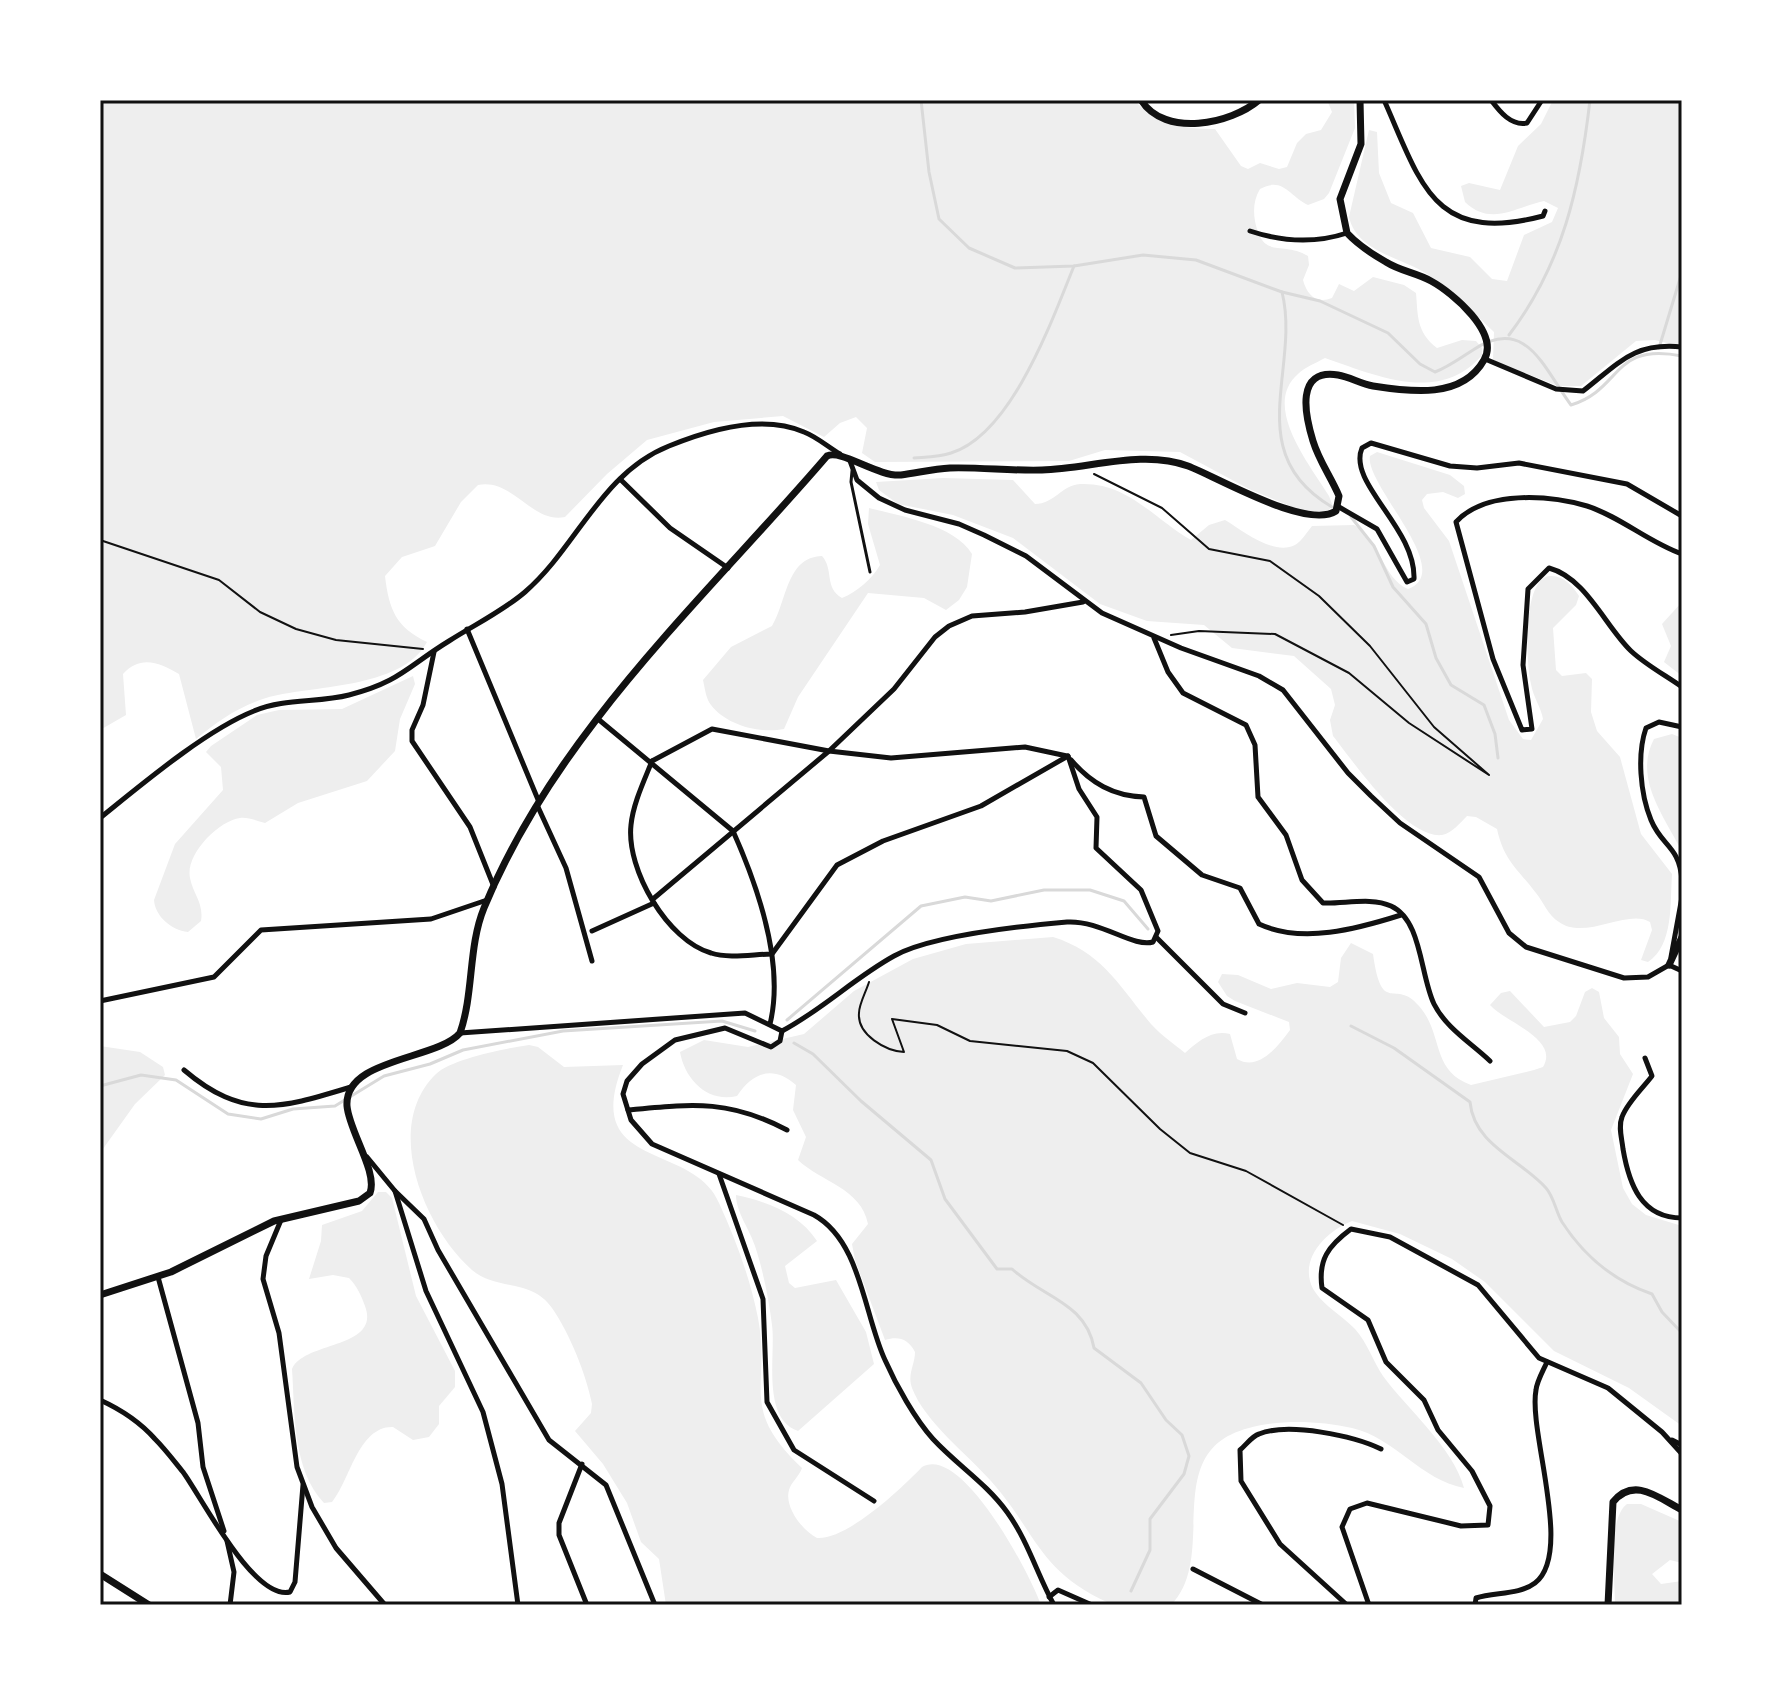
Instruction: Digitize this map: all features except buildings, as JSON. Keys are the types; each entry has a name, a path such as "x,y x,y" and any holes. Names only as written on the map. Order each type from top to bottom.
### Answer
{"street":[{"path":"1141,100 1156,114 1205,122 1232,118 1259,100"},
{"path":"1339,507 1339,496 1318,456 1307,418 1304,398 1310,383 1316,377 1329,374 1372,386 1435,391 1458,384 1485,359 1486,333 1470,315 1430,281 1385,262 1347,233 1340,199 1361,144 1360,100"},
{"path":"1384,100 1416,174 1447,212 1507,224 1543,216 1545,211"},
{"path":"1491,100 1510,121 1520,124 1527,123 1542,100"},
{"path":"1250,231 1296,241 1331,238 1347,233"},
{"path":"1485,359 1556,389 1583,391 1635,350 1655,344 1682,347"},
{"path":"100,818 136,788 244,715 279,703 336,698 376,688 406,673 525,592 620,479 667,447 754,424 780,425 806,432 850,461 872,471 899,475 949,468 1042,470 1164,461 1187,466 1246,493 1309,514 1329,515 1339,507"},
{"path":"1339,507 1377,529 1407,582 1414,579 1410,549 1358,463 1362,448 1371,443 1450,466 1477,468 1519,463 1627,484 1682,516"},
{"path":"460,1033 480,920 487,900 539,805 598,719 827,456 841,454"},
{"path":"850,461 857,480 879,498 905,510 959,524 1026,556 1084,601 1154,637 1259,676 1283,690 1348,773 1371,796 1400,823 1479,877 1509,933 1526,947 1624,978 1648,977 1669,965 1682,937"},
{"path":"620,479 670,528 728,568"},
{"path":"1682,554 1600,512 1569,503 1510,499 1475,508 1456,522 1493,659 1522,730 1532,729 1523,673 1528,589 1549,568 1558,571 1589,600 1632,652 1682,687"},
{"path":"592,931 619,923 654,901 829,751 894,689 935,637 949,626 972,616 1025,612 1084,601"},
{"path":"467,629 566,868 592,961"},
{"path":"1154,637 1168,672 1183,693 1236,717 1252,735 1257,757 1258,797 1286,835 1302,880 1312,893 1323,903 1389,905 1408,920 1422,972 1444,1020 1490,1061"},
{"path":"435,651 423,705 412,730 412,741 470,827 494,887"},
{"path":"598,719 733,831 744,856 772,954 770,1024"},
{"path":"1682,727 1659,722 1646,728 1639,749 1651,821 1680,859 1682,880"},
{"path":"772,954 711,954 674,934 635,861 631,826 652,761 712,729 829,751 891,758 1025,747 1068,756 1104,788 1123,796 1144,797 1156,836 1202,875 1240,888 1259,924 1297,935 1330,932 1401,915"},
{"path":"1054,1605 1026,1543 1007,1512 975,1475 932,1438 885,1361 852,1263 835,1230 814,1215 719,1174 690,1158 652,1144 631,1120 623,1094 627,1081 642,1064 675,1040 725,1028 771,1047 780,1041 782,1031 874,968 898,954 943,941 1086,921 1143,945 1153,942 1158,931 1141,890 1096,848 1097,817 1079,789 1068,756"},
{"path":"772,954 837,865 883,841 981,806 1068,756"},
{"path":"1669,965 1682,897"},
{"path":"100,1001 214,977 261,930 431,919 487,900"},
{"path":"1156,937 1223,1004 1245,1013"},
{"path":"1669,965 1682,971"},
{"path":"184,1070 197,1081 246,1107 349,1095 375,1070 443,1045 460,1033 745,1013 762,1024 770,1024 782,1031"},
{"path":"1645,1058 1652,1076 1622,1116 1620,1124 1626,1163 1633,1191 1666,1218 1682,1218"},
{"path":"100,1295 158,1277 247,1232 282,1219 366,1197 372,1184 349,1125 349,1095"},
{"path":"628,1110 694,1103 754,1113 787,1130"},
{"path":"359,1147 395,1191 424,1219 438,1250 549,1440 606,1485 655,1605"},
{"path":"719,1174 763,1299 767,1402 794,1450 874,1501"},
{"path":"395,1191 426,1291 483,1412 502,1484 518,1605"},
{"path":"282,1219 266,1256 263,1279 279,1333 297,1467 336,1548 385,1605"},
{"path":"1369,1605 1342,1527 1350,1509 1367,1503 1461,1526 1488,1525 1490,1506 1472,1471 1438,1430 1424,1400 1386,1362 1368,1320 1322,1288 1319,1266 1333,1242 1351,1229 1390,1237 1478,1285 1539,1358 1608,1388 1671,1440 1682,1454"},
{"path":"158,1277 198,1423 207,1482 227,1539 234,1572 230,1605"},
{"path":"1475,1605 1476,1598 1524,1590 1539,1581 1550,1557 1547,1488 1535,1391 1547,1362"},
{"path":"100,1400 128,1413 153,1437 183,1472 227,1539 265,1585 278,1592 290,1592 295,1582 303,1484"},
{"path":"1347,1605 1280,1544 1241,1481 1240,1450 1258,1434 1288,1430 1358,1438 1381,1449"},
{"path":"1671,1440 1682,1445"},
{"path":"582,1464 559,1523 559,1535 587,1605"},
{"path":"1608,1605 1613,1502 1629,1489 1639,1489 1682,1510"},
{"path":"1193,1569 1263,1605"},
{"path":"100,1574 149,1605"},
{"path":"1049,1597 1058,1590 1092,1605"}],"lane":[{"path":"852,471 851,482 870,572"}],"path":[{"path":"1093,473 1162,508 1209,549 1270,561 1319,596 1370,646 1434,727 1489,775 1409,723 1349,673 1275,634 1199,631 1154,637"},
{"path":"100,540 219,580 260,612 296,629 336,640 435,651"},
{"path":"874,968 858,1015 865,1034 893,1052 904,1052 892,1019 937,1025 970,1041 1067,1051 1093,1063 1160,1129 1190,1153 1246,1171 1351,1229"}],"shaded area":[{"path":"100,100 1134,100 1152,115 1171,124 1215,129 1241,166 1248,169 1260,163 1279,169 1287,167 1297,143 1306,134 1321,130 1332,112 1327,100 1354,100 1355,128 1324,199 1308,205 1281,186 1260,189 1254,209 1263,241 1275,248 1290,249 1308,256 1309,265 1303,280 1313,297 1321,300 1332,298 1339,284 1354,291 1373,277 1404,285 1416,293 1419,323 1430,342 1437,348 1462,340 1476,341 1482,348 1482,355 1465,370 1447,379 1427,382 1386,378 1325,358 1298,374 1288,387 1285,402 1287,419 1302,453 1329,496 1332,504 1329,511 1305,512 1249,489 1180,452 1105,450 1069,461 875,462 862,453 867,428 856,417 840,423 824,437 783,416 714,422 647,440 607,474 565,517 542,514 502,488 478,485 461,502 435,546 402,557 385,576 396,616 408,630 427,642 414,658 376,677 266,698 229,715 196,739 179,674 158,664 144,662 123,674 126,715 100,730"},
{"path":"1553,100 1682,100 1682,347 1655,340 1636,341 1581,386 1558,386 1493,360 1494,332 1436,280 1370,246 1354,229 1349,217 1369,130 1377,132 1379,173 1391,203 1413,213 1431,248 1470,257 1492,279 1507,281 1524,235 1552,222 1558,208 1544,201 1504,213 1484,213 1465,202 1461,186 1469,183 1500,190 1518,146 1541,124"},
{"path":"1377,452 1450,475 1464,486 1465,494 1458,498 1443,492 1427,494 1422,500 1424,508 1449,541 1509,720 1523,739 1531,740 1543,719 1532,689 1528,659 1528,623 1535,591 1541,580 1555,576 1567,582 1579,596 1576,605 1553,628 1556,670 1562,676 1586,673 1592,679 1591,712 1597,731 1620,757 1641,834 1672,874 1666,934 1662,945 1648,962 1641,960 1652,930 1650,922 1630,919 1581,928 1559,922 1512,864 1497,829 1476,817 1467,816 1446,834 1428,833 1397,812 1333,736 1330,720 1335,705 1331,689 1294,656 1232,648 1204,625 1147,621 1100,604 1013,538 953,515 898,504 879,490 876,482 943,478 1013,480 1035,504 1048,501 1074,485 1097,485 1140,503 1191,540 1209,525 1225,520 1258,540 1277,547 1295,545 1312,526 1354,525 1370,540 1392,576 1408,589 1420,580 1422,565 1416,547 1372,469 1370,456"},
{"path":"869,508 926,523 964,544 972,554 967,587 959,600 946,610 924,598 868,593 798,697 784,729 754,729 725,718 709,703 703,680 731,647 772,626 789,582 801,564 810,558 822,556 833,589 842,598 859,589 877,570 880,565 868,524"},
{"path":"1682,602 1682,676 1664,662 1671,646 1662,624"},
{"path":"413,676 415,684 400,719 395,751 367,781 298,803 265,823 240,818 222,825 205,840 190,869 191,884 201,909 201,921 188,932 165,921 157,911 154,900 175,844 223,790 221,767 206,752 211,746 257,715 279,710 342,709"},
{"path":"1672,734 1682,738 1682,852 1654,797 1647,769 1648,754 1654,739"},
{"path":"1053,937 1097,961 1151,1024 1185,1053 1205,1038 1217,1033 1230,1034 1237,1059 1245,1062 1260,1060 1274,1050 1290,1030 1289,1022 1227,996 1218,982 1222,974 1238,975 1271,989 1297,983 1330,987 1338,982 1341,958 1351,943 1373,954 1385,991 1411,998 1419,1006 1432,1028 1443,1061 1458,1078 1471,1085 1543,1067 1546,1057 1538,1040 1490,1005 1501,993 1510,991 1544,1027 1570,1022 1576,1016 1585,992 1592,988 1599,992 1604,1018 1619,1037 1620,1054 1633,1074 1611,1130 1623,1188 1632,1204 1646,1215 1682,1226 1682,1426 1629,1388 1554,1351 1485,1282 1452,1259 1400,1234 1352,1221 1335,1230 1320,1244 1310,1262 1310,1281 1317,1295 1359,1334 1383,1376 1450,1458 1464,1488 1434,1477 1382,1440 1352,1428 1300,1422 1261,1425 1222,1440 1205,1458 1197,1481 1191,1559 1185,1584 1171,1605 1116,1605 1085,1591 1067,1578 1041,1550 991,1481 936,1425 918,1401 910,1378 915,1352 903,1340 885,1340 855,1260 852,1244 868,1224 864,1212 849,1194 798,1160 806,1137 793,1110 796,1085 771,1073 750,1081 737,1096 717,1096 708,1093 693,1080 680,1052 704,1040 748,1047 804,1034 854,991 913,959 966,944"},
{"path":"529,1045 538,1047 564,1067 623,1065 614,1099 616,1123 628,1139 645,1151 687,1170 706,1184 719,1203 742,1259 758,1318 763,1412 782,1447 802,1468 790,1487 788,1497 792,1511 806,1530 817,1538 843,1531 873,1512 922,1467 938,1465 956,1474 992,1516 1023,1567 1041,1605 666,1605 659,1559 641,1542 627,1503 603,1464 575,1431 591,1413 592,1404 586,1380 559,1318 534,1292 492,1281 472,1270 454,1252 439,1229 425,1203 416,1176 411,1148 412,1121 420,1096 436,1074 466,1059"},
{"path":"100,1046 140,1052 163,1067 165,1075 135,1104 100,1153"},
{"path":"378,1192 386,1192 392,1198 416,1296 455,1371 455,1387 439,1406 439,1424 429,1437 413,1440 393,1427 371,1435 332,1502 324,1503 306,1474 301,1457 292,1369 311,1353 352,1337 362,1330 367,1320 365,1306 349,1278 333,1275 309,1279 321,1241 322,1225 362,1211"},
{"path":"736,1195 781,1210 810,1232 817,1241 785,1266 789,1283 795,1288 836,1280 866,1332 874,1364 798,1431 786,1424 775,1399 773,1337 767,1295 758,1255 738,1208"},
{"path":"1627,1504 1641,1504 1682,1522 1682,1563 1670,1560 1652,1574 1661,1584 1682,1581 1682,1605 1615,1605 1614,1536 1621,1512"}],"waterway":[{"path":"921,100 929,172 939,219 969,248 1015,268 1074,266 1143,255 1196,260 1282,292 1320,301 1388,333 1420,364 1435,372 1491,341 1507,338 1520,342 1542,362 1571,405 1600,389 1629,361 1659,353 1682,356"},
{"path":"1509,335 1543,281 1566,224 1581,163 1590,100"},
{"path":"914,458 951,453 973,442 993,423 1027,373 1074,266"},
{"path":"1659,348 1682,272"},
{"path":"1282,292 1286,321 1281,435 1288,461 1304,485 1332,507"},
{"path":"1351,517 1374,546 1393,587 1426,624 1436,658 1451,685 1484,705 1495,734 1498,758"},
{"path":"787,1020 921,906 965,897 991,901 1044,890 1090,890 1124,901 1148,929"},
{"path":"100,1086 141,1075 176,1080 228,1114 261,1119 293,1109 335,1106 384,1076 430,1064 463,1050 563,1031 722,1021 755,1031"},
{"path":"1351,1026 1394,1048 1470,1102 1480,1130 1546,1188 1562,1222 1580,1246 1601,1266 1625,1282 1652,1294 1662,1312 1682,1333"},
{"path":"794,1043 813,1054 861,1101 931,1160 945,1199 997,1269 1012,1269 1073,1311 1089,1333 1094,1348 1141,1383 1166,1420 1182,1435 1189,1456 1184,1474 1150,1519 1150,1550 1131,1591"}]}
